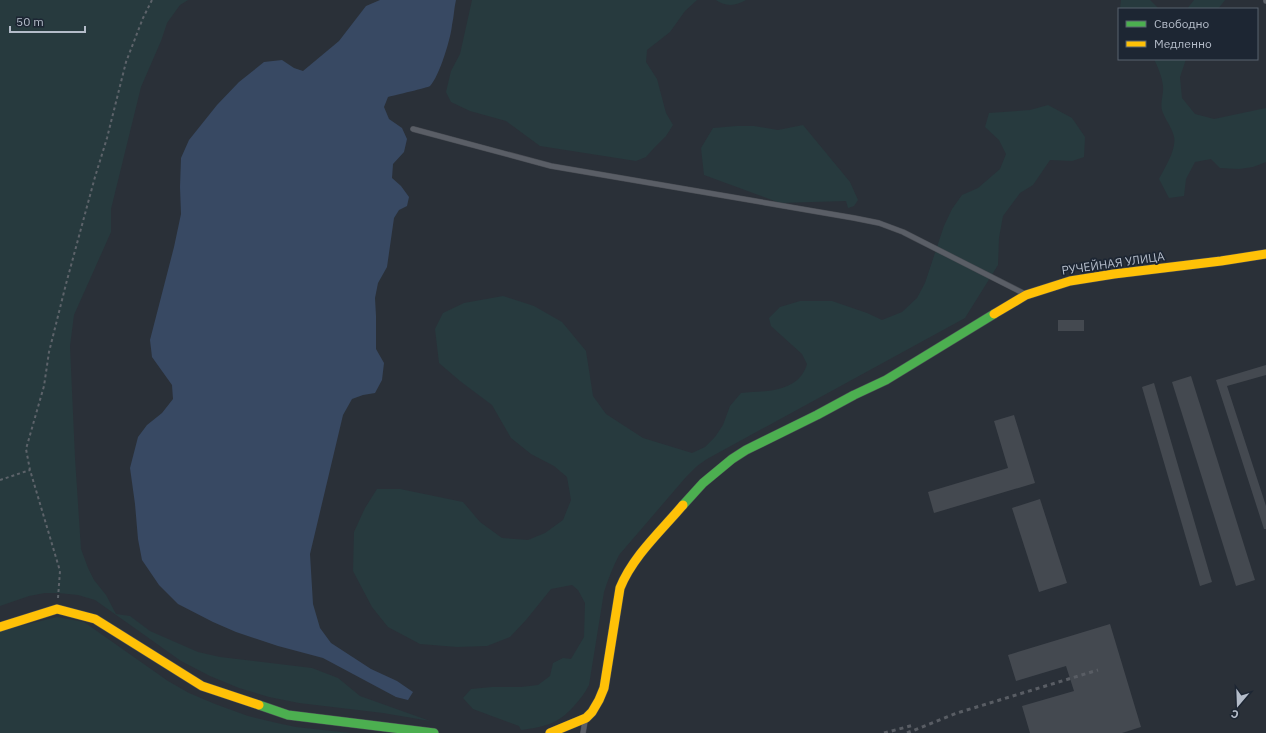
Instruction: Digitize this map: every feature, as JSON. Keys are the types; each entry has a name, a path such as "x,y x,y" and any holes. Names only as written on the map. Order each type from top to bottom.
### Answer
{"street":[{"name":"РУЧЕЙНАЯ УЛИЦА","path":"586,718 594,709 604,688 620,588 625,576 633,563 703,483 732,459 746,450 817,415 854,394 886,380 1026,294 1047,286 1103,274 1237,259 1266,254"},
{"path":"0,627 57,609 95,619 202,686 288,715 434,733"},
{"path":"550,733 586,718"}],"lane":[{"path":"413,129 551,166 879,223 922,241 1026,294"},
{"path":"583,733 586,718"}],"path":[{"path":"57,609 60,571 30,470 26,449 44,386 49,352 126,62 143,18 152,0"},
{"path":"0,480 30,470"}],"green space":[{"path":"0,0 188,0 180,5 167,23 161,41 141,87 111,209 111,232 74,315 70,346 81,549 94,580 106,595 116,614 130,616 150,631 198,652 220,657 312,668 338,678 360,696 430,721 383,713 299,703 269,697 239,688 210,676 181,661 95,600 78,595 45,593 29,596 0,606"},
{"path":"472,0 697,0 685,11 670,32 647,50 646,62 657,79 666,113 673,125 666,136 646,157 636,161 540,146 506,121 470,111 451,102 446,92 451,71 460,54"},
{"path":"716,0 746,0 738,4 727,5"},
{"path":"1121,0 1150,0 1158,8 1120,8"},
{"path":"1194,0 1225,0 1219,8 1188,8"},
{"path":"1154,60 1186,60 1180,77 1182,98 1195,114 1214,119 1266,108 1266,162 1253,167 1239,169 1220,168 1211,159 1195,162 1186,179 1184,196 1169,198 1159,179 1172,154 1175,141 1162,110 1163,89 1160,72"},
{"path":"1048,105 1072,118 1085,137 1084,157 1072,161 1050,160 1033,185 1020,193 1003,216 999,238 998,265 965,318 707,459 697,466 619,555 604,592 589,685 576,703 562,717 544,726 521,730 519,726 473,709 463,698 471,689 538,685 550,676 553,663 563,658 571,659 584,637 585,603 578,590 572,585 551,589 510,637 487,646 457,647 420,644 388,627 372,607 353,571 354,532 365,508 377,489 400,489 463,502 480,522 502,538 528,540 545,533 563,520 571,500 567,477 554,466 531,454 511,438 492,405 439,363 435,329 443,313 464,303 503,296 534,306 562,322 586,351 593,396 606,414 643,438 692,453 705,447 715,437 723,425 730,406 741,393 773,390 789,386 803,373 807,364 802,354 771,326 769,318 780,307 800,301 832,301 867,313 882,320 902,312 917,298 925,283 944,226 952,209 962,195 978,188 1000,169 1006,154 999,140 985,127 989,113 1030,110"},
{"path":"803,125 850,182 858,200 854,206 848,208 846,201 780,203 704,175 701,148 713,128 754,126 778,130"},
{"path":"57,617 84,622 168,681 189,693 215,704 248,716 277,723 296,727 350,733 0,733 0,631"}],"water":[{"path":"380,0 456,0 447,48 441,66 430,86 388,97 384,107 389,119 402,128 407,139 404,152 393,164 392,178 401,186 409,197 407,206 399,210 394,218 387,267 378,283 375,298 376,349 384,363 382,380 375,393 352,399 343,415 310,554 313,604 320,628 331,643 371,669 397,681 413,692 408,700 396,697 323,658 278,646 236,632 178,604 159,585 142,560 138,539 130,468 138,437 147,425 162,413 173,399 172,385 152,357 150,340 181,214 181,158 189,140 217,105 239,82 264,62 282,60 294,68 303,71 339,41 366,6"}],"building":[{"path":"1058,320 1084,320 1084,331 1058,331"},
{"path":"1266,365 1266,375 1227,386 1266,506 1266,529 1264,529 1216,380"},
{"path":"1191,376 1255,580 1236,586 1172,382"},
{"path":"1154,383 1212,582 1200,586 1142,387"},
{"path":"1014,415 1035,483 934,513 928,492 1008,468 994,421"},
{"path":"1040,499 1067,583 1039,592 1012,508"},
{"path":"1110,624 1141,727 1122,733 1030,733 1022,706 1074,691 1066,666 1016,681 1008,655"}],"railway":[{"path":"907,733 957,713 1098,670"},
{"path":"884,733 914,725"}],"traffic: fast":[{"path":"683,505 703,483 732,459 746,450 886,380 994,314"},
{"path":"259,705 288,715 434,733"}],"traffic: slow":[{"path":"994,314 1026,295 1070,281 1266,254"},
{"path":"550,733 586,718 592,712 604,688 620,588 632,565 683,505"},
{"path":"0,627 57,609 95,619 202,686 259,705"}]}
